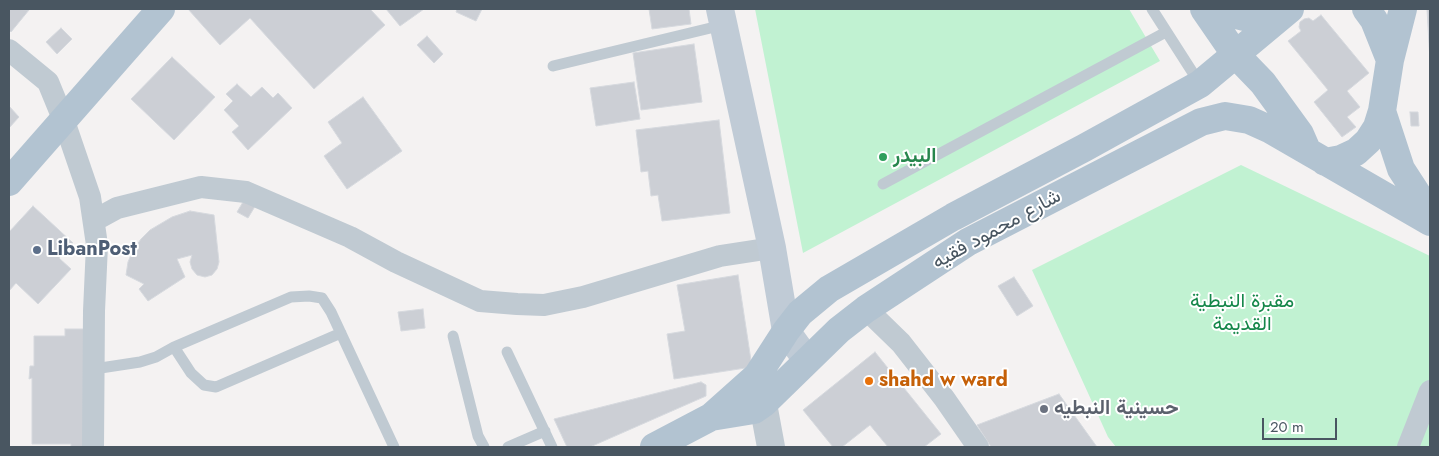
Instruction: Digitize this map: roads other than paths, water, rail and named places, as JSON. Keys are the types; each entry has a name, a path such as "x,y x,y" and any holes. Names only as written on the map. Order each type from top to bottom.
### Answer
{"main road":[{"path":"9,182 161,9"},
{"path":"1204,9 1235,54 1263,83 1317,158 1341,159 1356,152 1377,127 1382,111 1390,60 1403,9"},
{"path":"1214,9 1244,16 1282,16"},
{"path":"1366,9 1374,20 1390,60"},
{"path":"1263,83 1258,67 1260,45 1282,16"},
{"name":"شارع محمود فقيه","path":"654,447 711,417 757,376 800,313 829,289 953,217 1200,84 1282,16"},
{"path":"722,17 772,248 786,331 807,360"},
{"path":"1382,111 1401,169 1430,211"},
{"name":"شارع محمود فقيه","path":"711,417 754,410 764,403 839,330 968,242 1201,122 1225,116 1249,120 1269,129 1430,222"}],"street":[{"path":"9,50 48,82 64,121 90,197 98,245 94,311 93,447"},
{"path":"94,220 117,208 201,187 246,192 350,236 404,266 480,301 517,304 544,305 583,297 720,256 772,248"},
{"path":"866,310 901,343 944,398 978,447"},
{"path":"757,376 764,403 771,447"},
{"path":"1408,447 1430,391"}],"lane":[{"path":"1152,9 1200,84"},
{"path":"552,66 722,17"},
{"path":"883,184 1166,32"},
{"path":"94,369 140,362 156,357 174,347 291,297 309,296 322,298 331,312 394,447"},
{"path":"174,347 192,374 204,384 216,387 341,333"},
{"path":"453,336 478,436 484,447"},
{"path":"508,352 552,447"},
{"path":"508,447 544,431"}],"place":[{"name":"البيدر","path":"883,157"},
{"name":"LibanPost","path":"37,250"},
{"name":"shahd w ward","path":"869,381"},
{"name":"حسينية النبطيه","path":"1044,409"}],"park label":[{"name":"مقبرة النبطية القديمة","path":"1242,314"}]}
